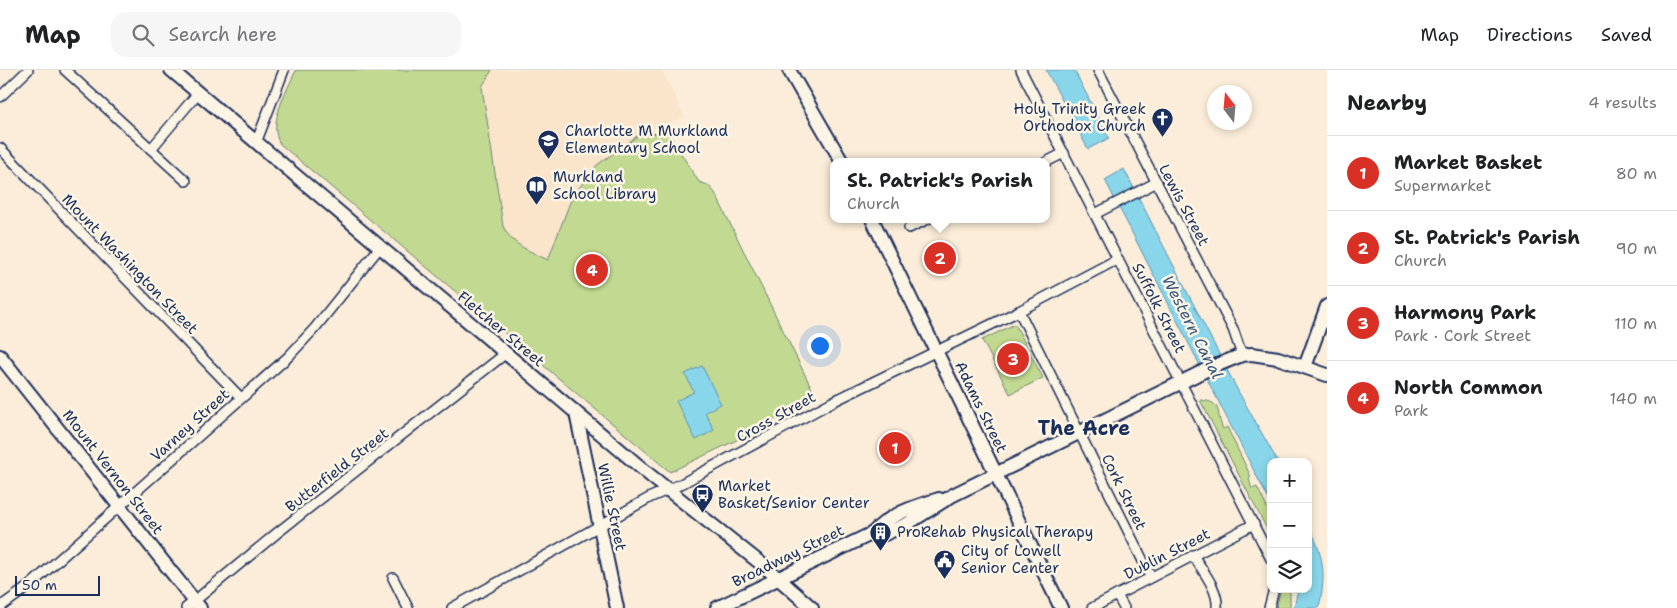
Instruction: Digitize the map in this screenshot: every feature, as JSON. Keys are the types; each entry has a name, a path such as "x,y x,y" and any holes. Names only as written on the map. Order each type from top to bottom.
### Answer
{"main road":[{"name":"Fletcher Street","path":"171,70 576,414 667,490 778,578 812,608"},
{"path":"789,70 840,158"},
{"name":"Adams Street","path":"874,223 1061,608"},
{"path":"1306,367 1327,306"},
{"name":"Broadway Street","path":"717,608 873,533 882,522 892,517 953,494 1238,356 1267,355 1327,375"},
{"name":"Mount Vernon Street","path":"0,356 119,506 194,606"},
{"name":"Willie Street","path":"576,414 617,608"}],"street":[{"path":"0,97 28,70"},
{"path":"65,70 186,181"},
{"path":"256,144 284,70"},
{"name":"Suffolk Street","path":"1021,70 1267,551"},
{"name":"Lewis Street","path":"1098,70 1233,329 1238,356"},
{"path":"151,149 198,93"},
{"name":"Mount Washington Street","path":"0,148 241,398"},
{"path":"1050,160 1064,152"},
{"path":"1095,214 1157,182"},
{"path":"909,228 920,223"},
{"name":"Varney Street","path":"0,607 28,587 288,357 315,328 380,246"},
{"name":"Cross Street","path":"452,608 667,490 809,417 832,402 1019,311 1118,259"},
{"name":"Cork Street","path":"1019,311 1151,577"},
{"name":"Butterfield Street","path":"194,606 277,533 505,354"},
{"name":"Dublin Street","path":"1092,608 1254,524"},
{"path":"1193,555 1204,572 1218,602 1217,608"},
{"path":"393,578 408,608"},
{"path":"1269,608 1273,593"},
{"path":"1117,595 1124,608"}],"shaded area":[{"name":"Charlotte M Murkland Elementary School","path":"492,70 662,70 684,117 640,134 597,165 581,185 548,260 519,246 507,235 503,226 482,87"}],"green space":[{"path":"296,70 492,70 482,87 503,226 506,233 516,243 548,260 572,197 597,165 640,134 668,133 699,182 708,185 715,193 816,397 741,438 670,472 280,144 276,127 277,117"},
{"path":"1015,324 1043,378 1010,394 982,340"},
{"path":"1200,400 1213,403 1218,409 1223,429 1227,427 1251,477 1249,479 1252,489 1257,487 1267,508 1267,529"},
{"path":"1280,593 1290,593 1290,608 1276,608"}],"water":[{"path":"1046,70 1074,70 1109,138 1088,149"},
{"name":"Western Canal","path":"1124,169 1238,391 1276,458 1267,458 1267,496 1105,180"},
{"path":"702,366 721,404 705,412 714,430 696,440 676,401 694,392 685,374"},
{"path":"1312,533 1320,555 1323,574 1319,608 1294,608 1297,593 1312,593"}],"place":[{"name":"Holy Trinity Greek Orthodox Church","path":"1162,137"},
{"name":"Charlotte M Murkland Elementary School","path":"549,159"},
{"name":"Murkland School Library","path":"537,205"},
{"name":"St. Patrick's Parish","path":"940,258"},
{"name":"North Common","path":"592,270"},
{"name":"Harmony Park","path":"1013,359"},
{"name":"Market Basket","path":"895,448"},
{"name":"Market Basket/Senior Center","path":"702,514"},
{"name":"ProRehab Physical Therapy","path":"881,551"},
{"name":"City of Lowell Senior Center","path":"945,579"}],"district":[{"name":"The Acre","path":"1084,428"}]}
